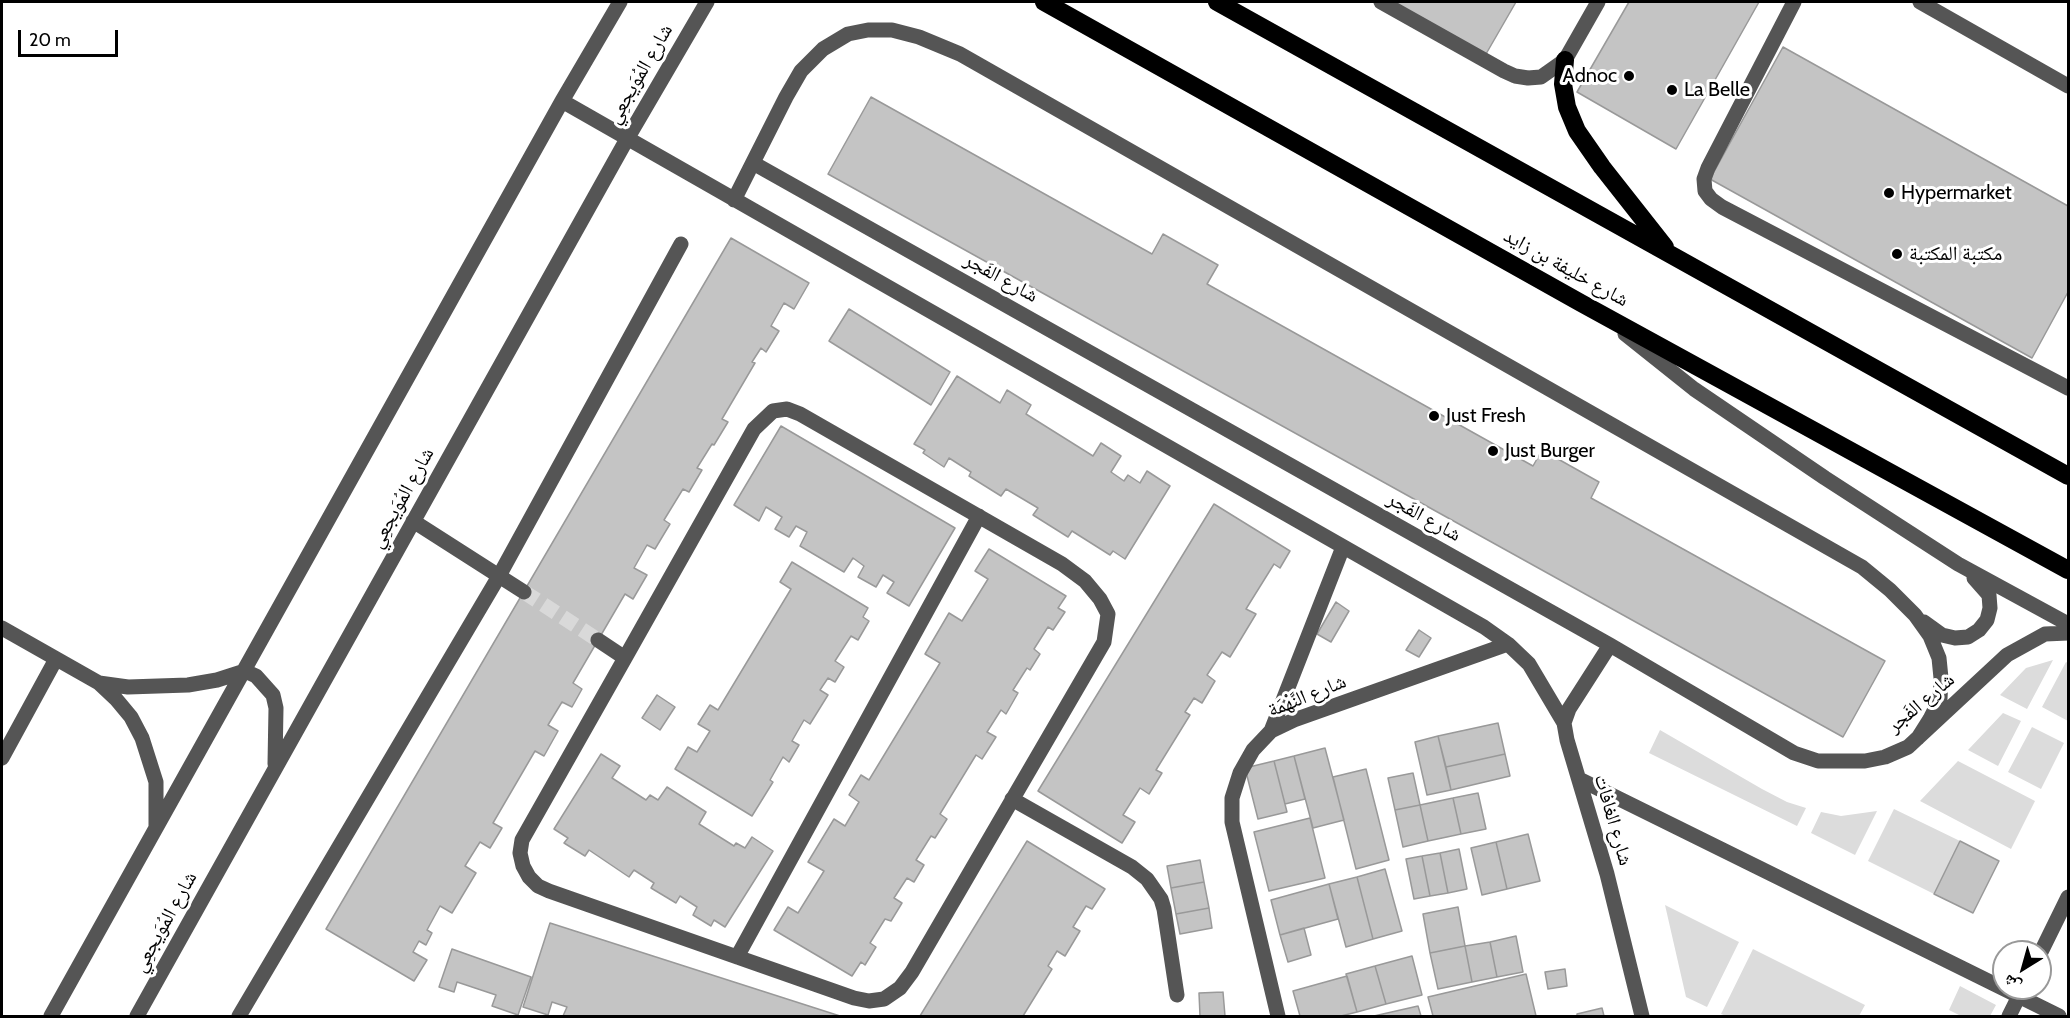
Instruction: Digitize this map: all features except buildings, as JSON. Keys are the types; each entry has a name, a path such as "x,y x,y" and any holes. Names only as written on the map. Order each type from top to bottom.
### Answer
{"highway":[{"name":"شارع خليفة بن زايد","path":"1044,2 1581,303 2068,570"},
{"path":"1217,2 2068,476"},
{"path":"1564,60 1563,84 1567,107 1577,130 1602,167 1670,253"}],"street":[{"path":"51,1017 562,101 620,2"},
{"name":"شارع المُوَيجعِي","path":"137,1017 412,521 627,139 707,2"},
{"path":"1381,2 1515,76 1528,78 1541,77 1564,60 1598,2"},
{"path":"1794,2 1708,168 1704,179 1705,190 1711,199 1722,207 2068,388"},
{"path":"1920,2 2068,86"},
{"path":"734,200 801,71 823,49 848,34 868,30 892,30 919,37 960,54 1862,567 1942,635 1955,638 1968,637 1979,630 1987,620 1990,608 1989,595 1983,586 1958,564"},
{"name":"شارع الغافات","path":"562,101 1484,627 1508,644 1528,664 1564,723 1607,874 1642,1017"},
{"name":"شارع الفَجر","path":"753,163 1610,645 1794,753 1818,761 1865,761 1885,757 1908,747 2007,655 2045,634 2068,633"},
{"path":"239,1017 499,576 681,244"},
{"path":"1581,303 1642,347 1694,389 1826,478 1958,564 2068,624"},
{"path":"787,409 800,414 979,516 1085,581 1100,599 1108,614 1104,642 912,972 900,988 884,999 854,998 549,891 538,886 529,877 520,853 522,840 754,429 773,411 787,409"},
{"path":"737,957 979,516"},
{"path":"412,521 524,592"},
{"path":"1271,731 1343,547"},
{"path":"1916,615 1930,636 1939,658 1941,678 1940,699 1918,738"},
{"path":"2,628 99,683 130,717 142,738 156,782 156,829"},
{"path":"598,640 625,658"},
{"name":"شارع النَّهْمَة","path":"1278,1017 1232,822 1232,798 1240,773 1253,750 1271,731 1294,720 1508,644"},
{"path":"1564,723 1569,709 1610,645"},
{"path":"2,758 56,659"},
{"path":"99,683 128,687 178,686 217,680 245,671 256,676 273,695 277,716 275,768"},
{"path":"1579,779 1992,978"},
{"path":"1012,799 1132,867 1147,879 1158,893 1164,909 1177,995"},
{"path":"2047,940 2068,897"},
{"path":"2009,1017 2017,1000"},
{"path":"2033,1000 2059,1017"}],"shaded area":[{"path":"2053,660 2027,709 2000,695 2026,668"},
{"path":"2066,662 2068,663 2068,721 2042,707"},
{"path":"2003,713 2021,721 1998,766 1968,750"},
{"path":"2032,727 2064,743 2041,789 2008,772"},
{"path":"1660,730 1762,789 1787,802 1806,808 1797,826 1649,753"},
{"path":"1958,761 2035,801 2011,849 1920,801"},
{"path":"1894,809 1960,841 1934,894 1868,861"},
{"path":"1877,811 1855,855 1811,833 1821,812 1841,816"},
{"path":"1665,905 1739,942 1707,1007 1686,997"},
{"path":"1753,949 1865,1005 1859,1016 1726,1016 1721,1014"},
{"path":"1960,986 1996,1005 1990,1016 1961,1016 1949,1010"}],"tunnel":[{"path":"524,592 598,640"}],"place":[{"name":"Adnoc","path":"1629,76"},
{"name":"La Belle","path":"1672,90"},
{"name":"Hypermarket","path":"1889,193"},
{"name":"مكتبة المكتبة","path":"1897,254"},
{"name":"Just Fresh","path":"1434,416"},
{"name":"Just Burger","path":"1493,451"}]}
